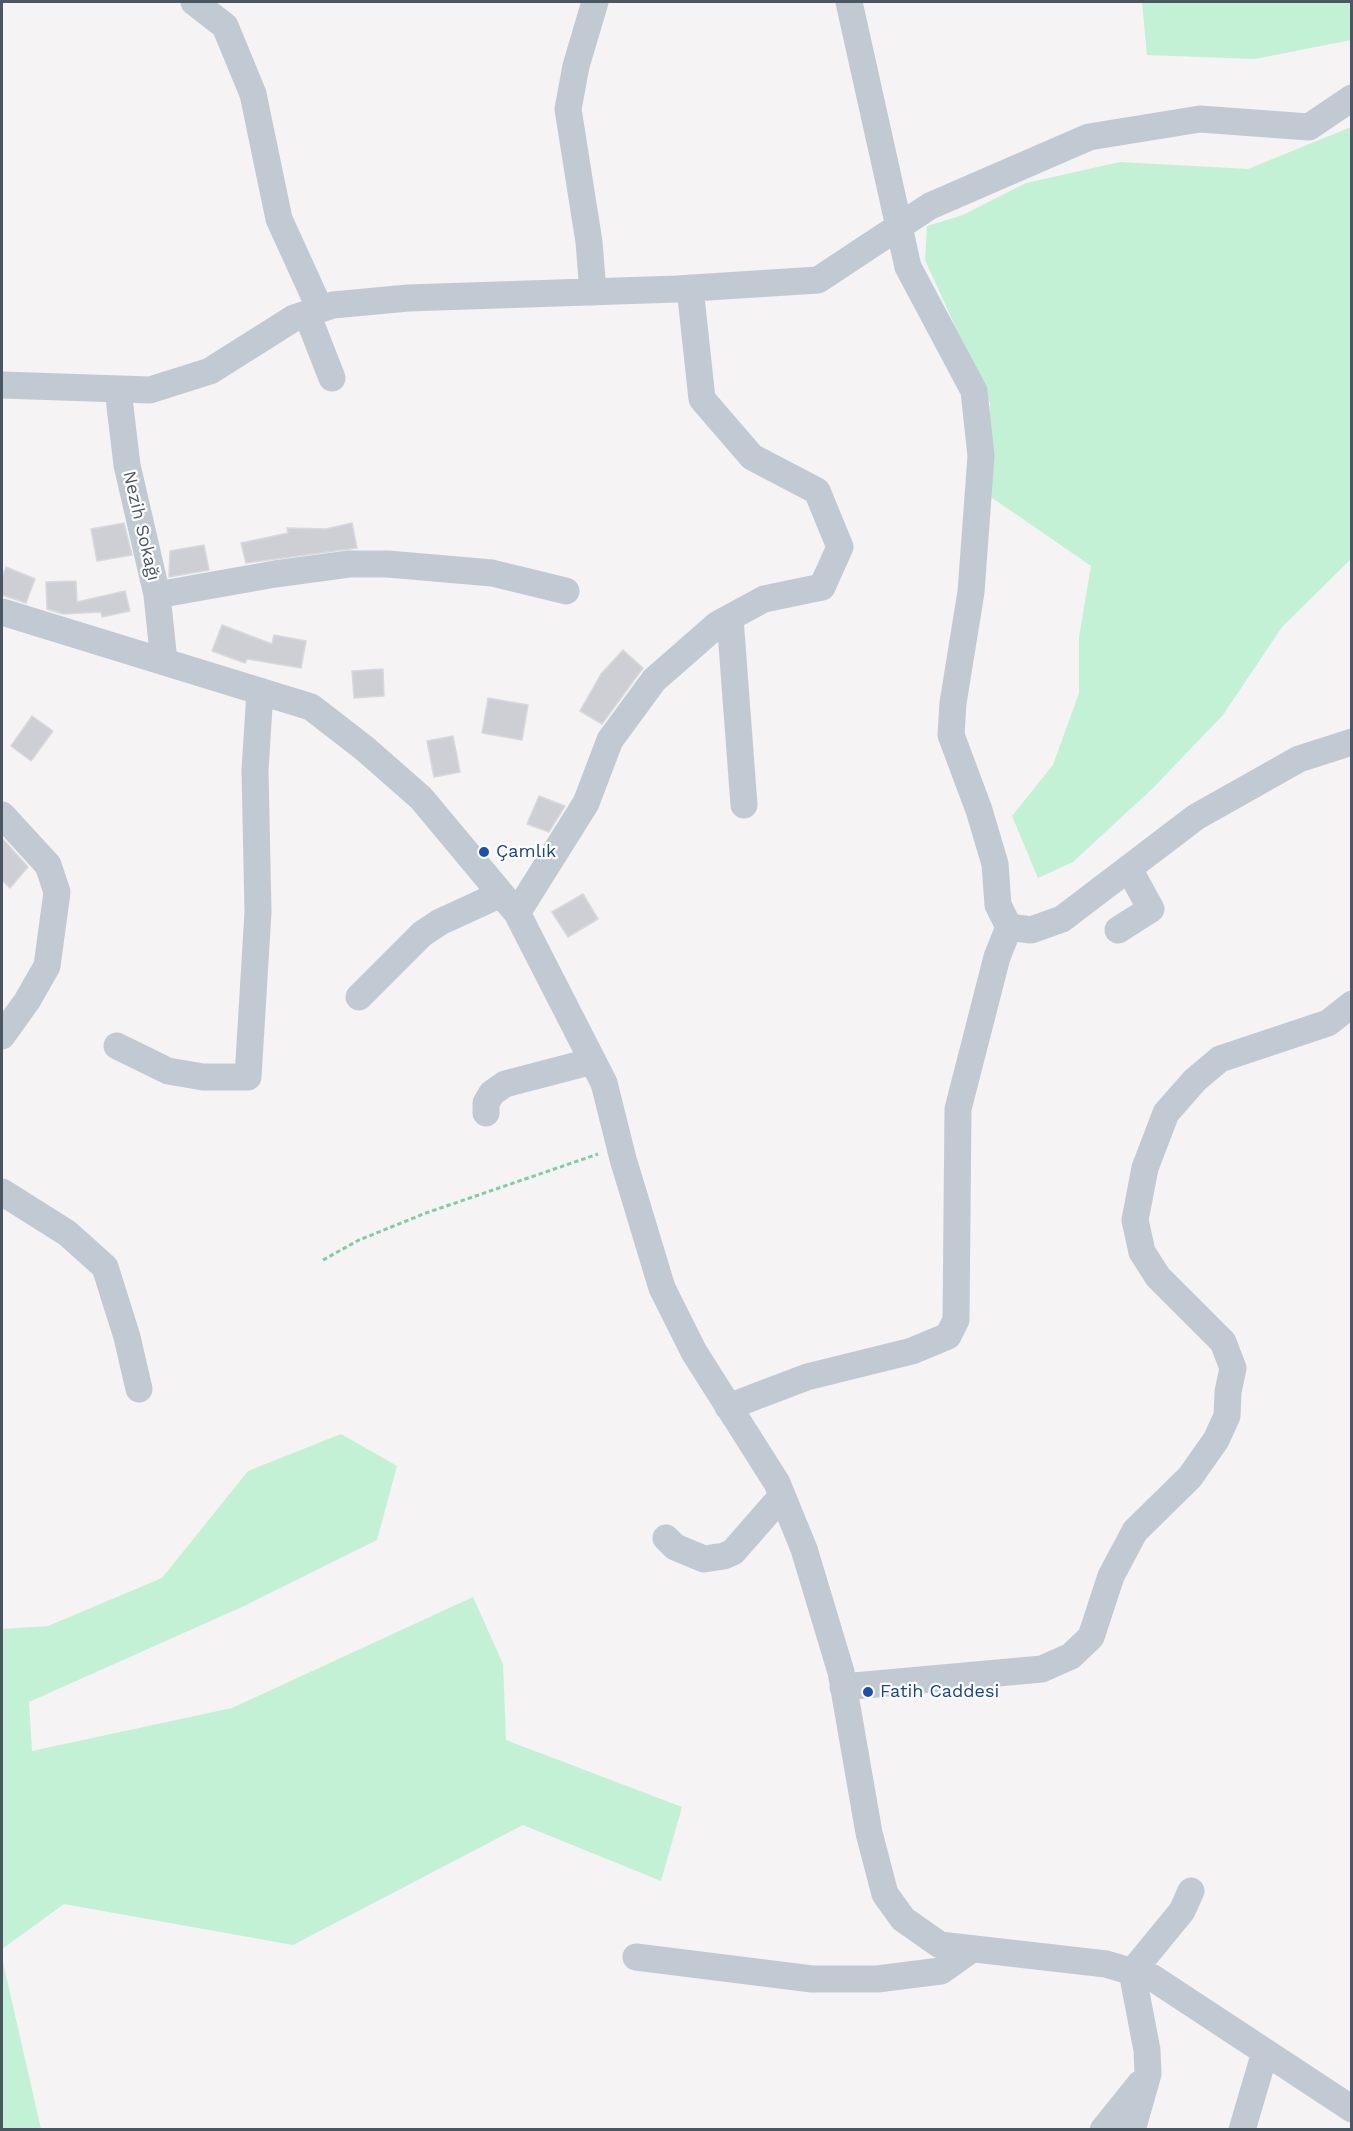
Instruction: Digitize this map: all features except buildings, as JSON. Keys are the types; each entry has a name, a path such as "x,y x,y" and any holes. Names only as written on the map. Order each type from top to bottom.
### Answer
{"street":[{"path":"194,2 225,26 253,94 279,219 314,312 332,378"},
{"path":"593,292 589,242 568,109 576,66 595,2"},
{"path":"729,1407 807,1377 912,1350 948,1336 956,1320 957,1109 997,957 1009,927 999,905 995,864 979,810 951,735 953,703 971,592 981,456 974,391 908,267 886,158 849,2"},
{"path":"2,385 150,390 210,371 294,318 333,305 408,298 690,288 818,279 930,206 1089,136 1200,118 1309,127 1352,98"},
{"path":"359,997 422,934 440,922 509,903 586,803 610,740 654,680 718,624 764,599 822,587 840,547 817,491 752,457 702,399 690,288"},
{"name":"Nezih Sokağı","path":"118,390 127,465 157,595 164,662"},
{"path":"157,595 285,572 349,564 388,564 492,573 566,591"},
{"path":"2,612 311,707 364,748 421,798 509,903 604,1083 620,1147 662,1288 694,1352 782,1496 804,1549 843,1687 869,1833 885,1894 903,1919 939,1945 1106,1964 1153,1978 1352,2109"},
{"path":"730,618 744,806"},
{"path":"117,1046 168,1071 203,1077 248,1077 258,912 255,770 260,691"},
{"path":"1009,927 1030,930 1062,919 1206,811 1299,759 1352,742"},
{"path":"2,815 48,865 57,892 47,966 27,1001 2,1036"},
{"path":"1118,930 1151,909 1129,869"},
{"path":"843,1687 1042,1669 1071,1656 1090,1637 1112,1576 1135,1531 1190,1477 1216,1440 1227,1416 1233,1368 1223,1342 1158,1277 1142,1252 1135,1220 1145,1168 1166,1113 1195,1080 1220,1059 1328,1023 1352,1004"},
{"path":"486,1113 486,1103 492,1093 505,1084 593,1061"},
{"path":"2,1192 67,1233 105,1267 127,1336 139,1389"},
{"path":"666,1538 675,1547 704,1559 724,1556 733,1552 782,1496"},
{"path":"1132,1972 1182,1911 1191,1891"},
{"path":"636,1957 812,1979 877,1978 941,1971 972,1949"},
{"path":"1132,1972 1147,2050 1148,2074 1132,2130"},
{"path":"1242,2130 1265,2052"},
{"path":"1103,2130 1148,2074"}],"path":[{"path":"323,1260 359,1240 426,1213 620,1147"}],"green space":[{"path":"1142,2 1351,2 1351,40 1255,59 1147,55"},
{"path":"1351,127 1351,559 1282,627 1223,715 1152,789 1073,862 1038,878 1012,816 1053,765 1079,693 1079,637 1091,566 988,495 990,403 925,260 927,226 963,215 1026,183 1120,162 1248,169"},
{"path":"341,1434 397,1466 377,1540 244,1606 29,1702 32,1751 232,1708 473,1597 503,1664 506,1740 682,1807 661,1881 523,1825 293,1945 64,1904 2,1949 2,1629 48,1626 162,1578 248,1471"},
{"path":"2,1958 41,2129 2,2129"}],"place":[{"name":"Çamlık","path":"484,852"},
{"name":"Fatih Caddesi","path":"868,1692"}]}
